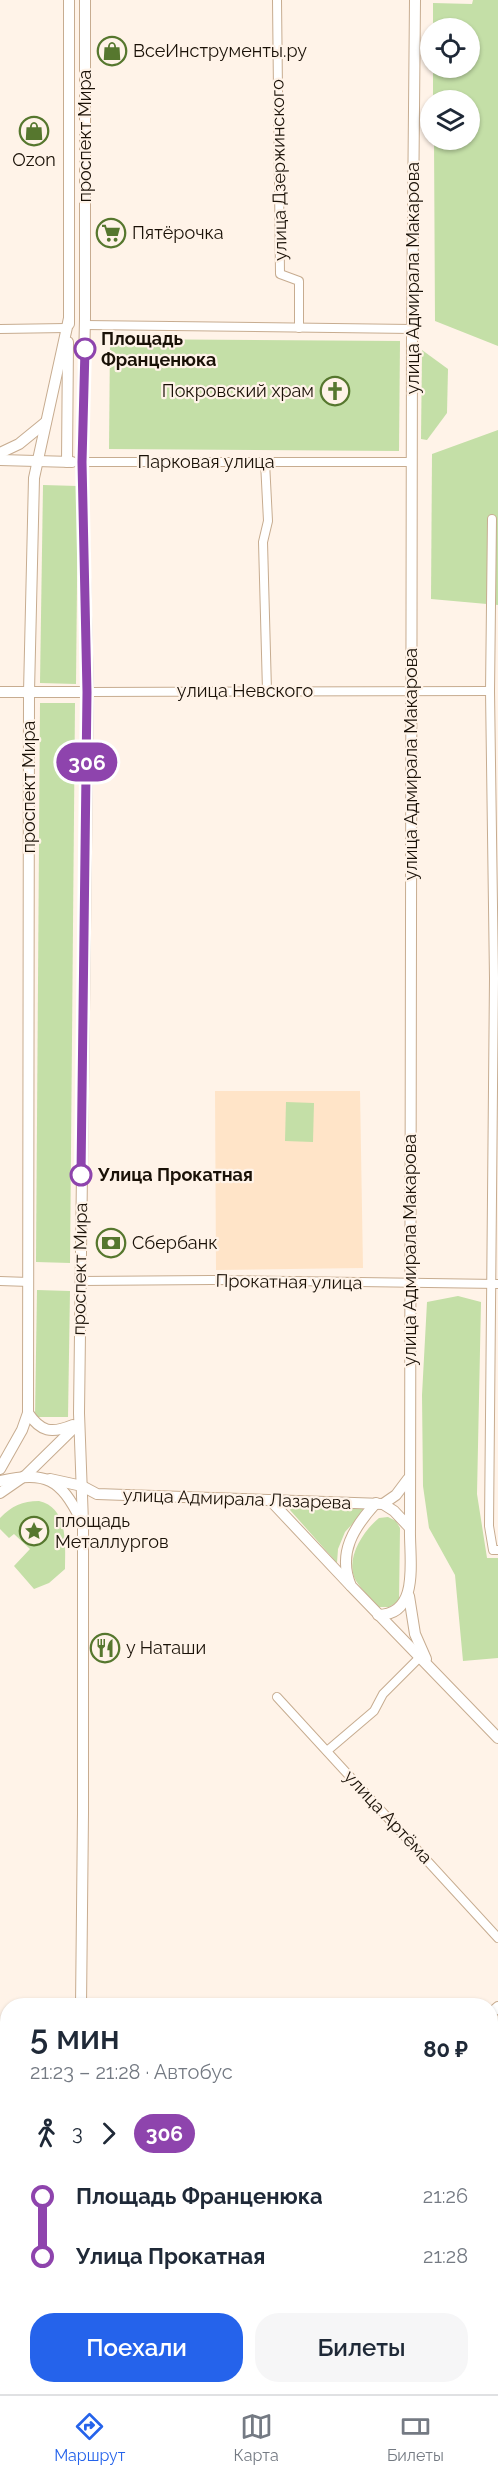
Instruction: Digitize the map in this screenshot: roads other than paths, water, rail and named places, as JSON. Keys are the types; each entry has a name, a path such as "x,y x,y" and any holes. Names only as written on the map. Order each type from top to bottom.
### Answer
{"main road":[{"name":"проспект Мира","path":"67,462 69,0"},
{"name":"проспект Мира","path":"83,1523 79,1423 87,692 82,462 85,325 85,0"},
{"name":"улица Адмирала Макарова","path":"409,1594 415,0"},
{"name":"проспект Мира","path":"0,1469 22,1430 28,1413 29,692 34,478 68,323"},
{"path":"0,453 19,444 47,422"},
{"name":"Парковая улица","path":"0,460 82,462"},
{"name":"улица Невского","path":"0,692 87,692"},
{"path":"28,1413 37,1426 51,1431 79,1423"},
{"path":"0,1493 26,1475 79,1423"},
{"path":"0,1481 26,1475 82,1486"},
{"path":"47,1478 69,1496 83,1523 81,1998"},
{"path":"351,1586 346,1564 348,1542 356,1528 380,1504 396,1495 408,1479"},
{"name":"улица Адмирала Лазарева","path":"82,1486 97,1494 380,1504"},
{"path":"270,1500 498,1738"},
{"path":"380,1504 394,1511 410,1528"},
{"path":"378,1615 395,1613 404,1605 409,1594"},
{"path":"409,1594 415,1634 432,1669"}],"street":[{"name":"улица Дзержинского","path":"277,0 280,273 299,281 299,328"},
{"path":"0,329 68,323"},
{"path":"85,325 412,329"},
{"name":"Парковая улица","path":"82,462 412,462"},
{"path":"265,462 268,521 263,542 267,691"},
{"path":"492,519 490,691 494,978 494,1284 489,1526 493,1550 498,1550"},
{"name":"улица Невского","path":"87,692 490,691"},
{"name":"Прокатная улица","path":"81,1281 212,1280 494,1284"},
{"path":"0,1281 29,1282"},
{"path":"327,1751 374,1711 383,1694 420,1657"},
{"name":"улица Артёма","path":"277,1697 498,1938"}],"place":[{"name":"ВсеИнструменты.ру","path":"112,51"},
{"name":"Ozon","path":"34,131"},
{"name":"Пятёрочка","path":"111,233"},
{"name":"Площадь Франценюка","path":"85,349"},
{"name":"Покровский храм","path":"335,391"},
{"name":"Улица Прокатная","path":"81,1175"},
{"name":"Сбербанк","path":"111,1243"},
{"name":"площадь Металлургов","path":"34,1531"},
{"name":"у Наташи","path":"105,1648"}]}
